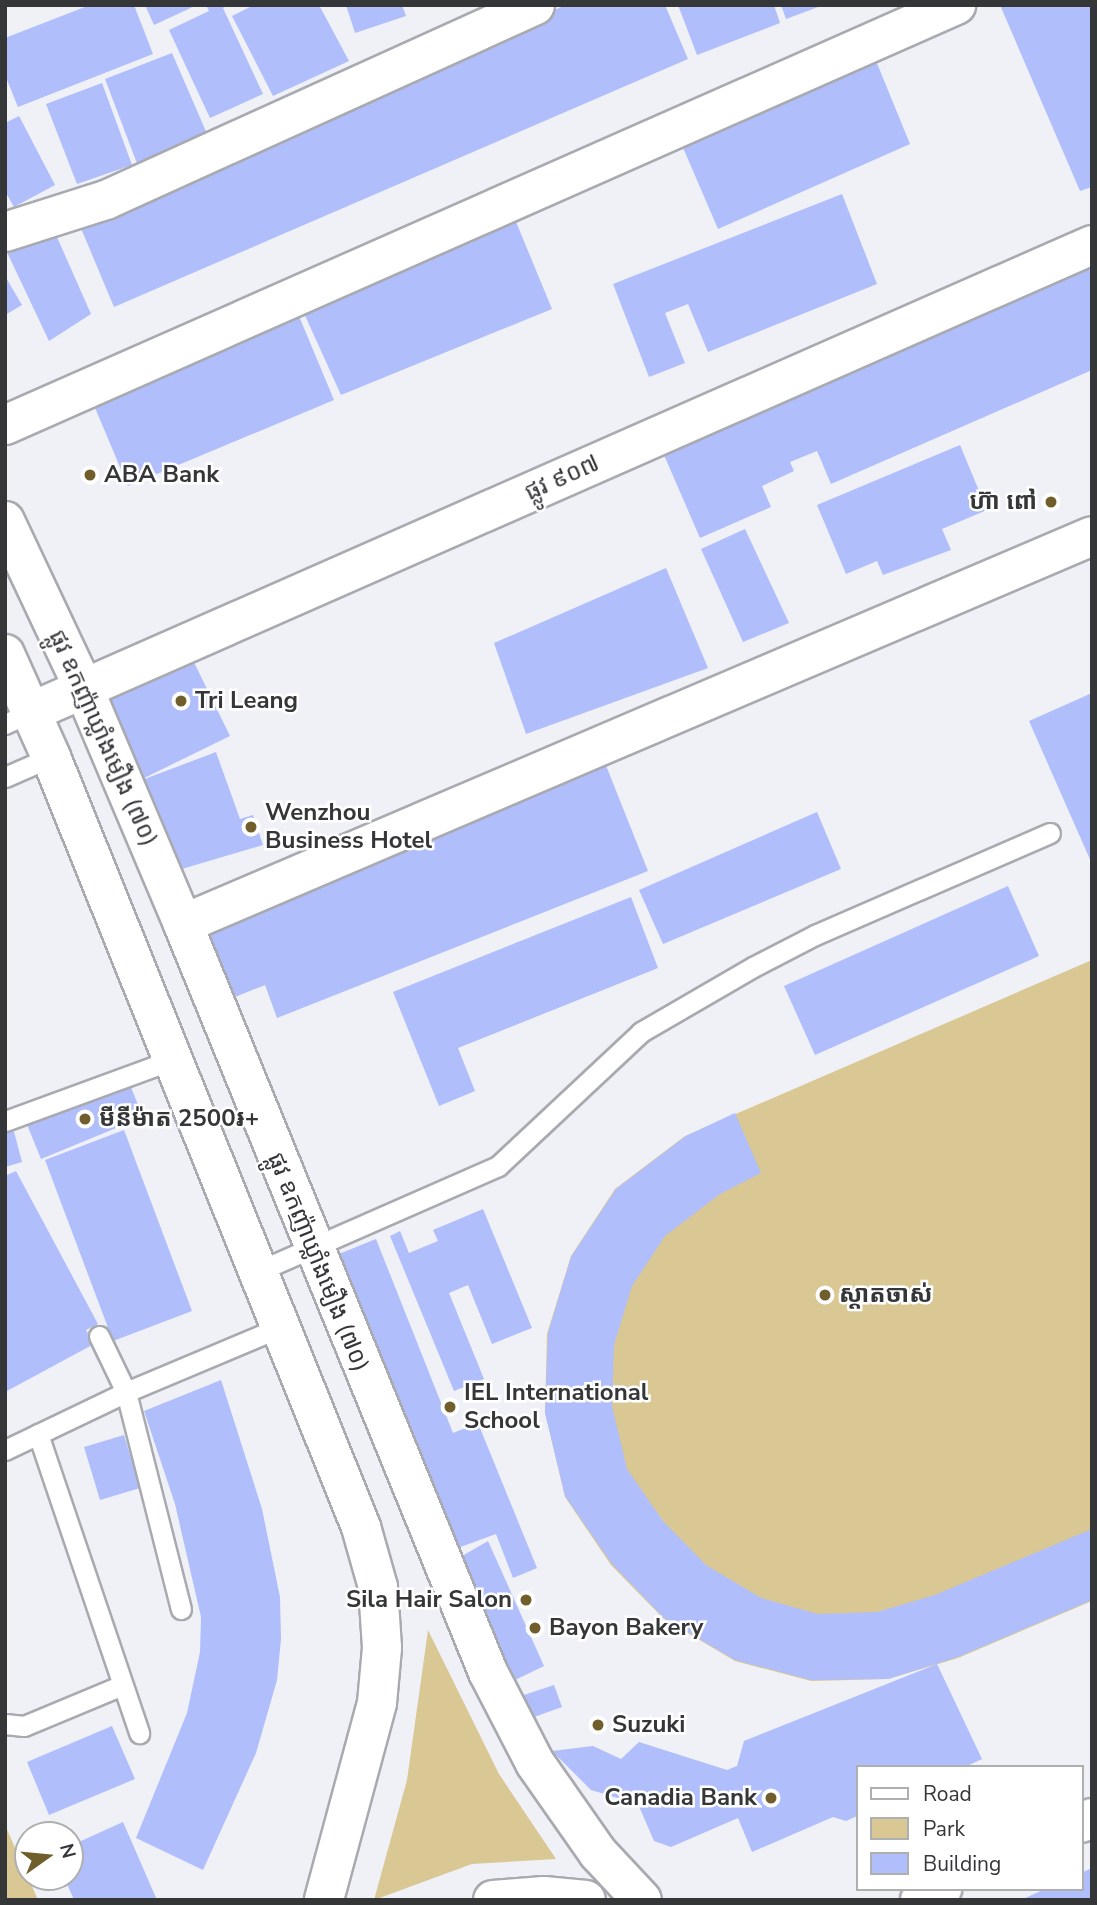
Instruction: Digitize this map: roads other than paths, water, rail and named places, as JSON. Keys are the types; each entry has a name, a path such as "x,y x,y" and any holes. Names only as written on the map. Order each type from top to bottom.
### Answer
{"main road":[{"path":"5,232 106,200 536,5"},
{"path":"5,425 956,5"},
{"name":"ផ្លូវ ៩០៧","path":"19,718 83,687 1092,245"},
{"name":"ផ្លូវ ឧកញ៉ាឃ្លាំងមឿង (៧០)","path":"5,522 83,687 183,924 336,1305 488,1672 535,1763 598,1853 642,1900"},
{"path":"183,924 1092,536"},
{"path":"5,654 19,718 51,757 361,1527 377,1587 382,1648 377,1703 324,1900"},
{"path":"281,1327 336,1305"},
{"path":"920,1900 938,1891"},
{"path":"493,1900 544,1896 586,1900"}],"lane":[{"path":"5,777 51,757"},
{"path":"259,1271 498,1166 641,1032 753,967 814,935 1049,833"},
{"path":"5,1121 174,1059"},
{"path":"5,1450 126,1392 281,1327"},
{"path":"99,1336 126,1392 180,1609"},
{"path":"38,1434 120,1686 139,1733"},
{"path":"5,1724 24,1726 120,1686"}],"place":[{"name":"ABA Bank","path":"90,475"},
{"name":"ហ៊ា ពៅ","path":"1051,502"},
{"name":"Tri Leang","path":"181,701"},
{"name":"Wenzhou Business Hotel","path":"251,827"},
{"name":"មីនីម៉ាត 2500៛+","path":"85,1119"},
{"name":"ស្ដាតចាស់","path":"825,1295"},
{"name":"IEL International School","path":"450,1407"},
{"name":"Sila Hair Salon","path":"526,1600"},
{"name":"Bayon Bakery","path":"535,1628"},
{"name":"Suzuki","path":"598,1725"},
{"name":"Canadia Bank","path":"771,1798"}]}
